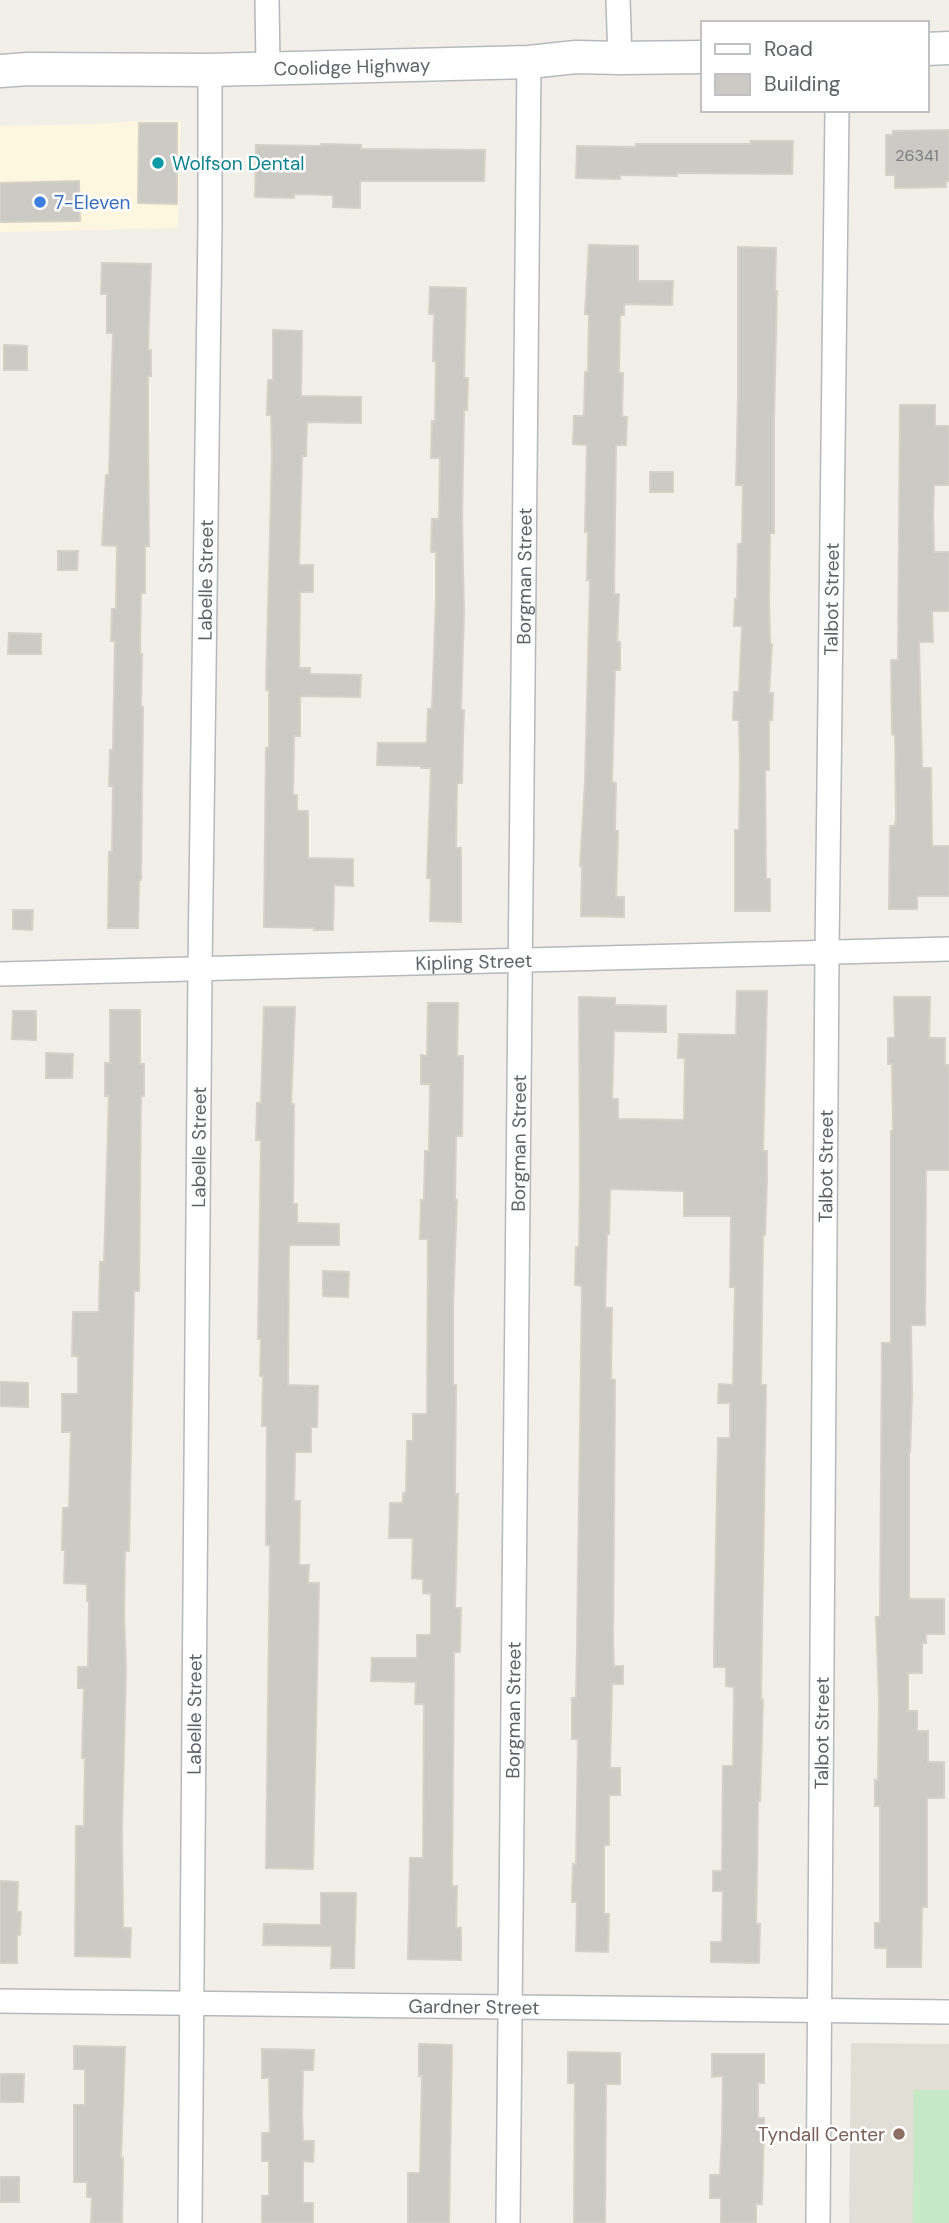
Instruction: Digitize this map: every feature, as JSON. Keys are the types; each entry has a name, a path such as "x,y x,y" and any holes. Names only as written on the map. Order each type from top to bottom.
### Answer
{"main road":[{"path":"928,49 949,48"},
{"name":"Coolidge Highway","path":"0,71 210,70 529,62 576,57 701,57"}],"street":[{"path":"267,0 268,67"},
{"path":"618,0 620,58"},
{"name":"Borgman Street","path":"508,2223 529,62"},
{"name":"Labelle Street","path":"190,2223 210,70"},
{"name":"Talbot Street","path":"818,2223 827,952 837,112"},
{"name":"Kipling Street","path":"0,974 949,949"},
{"name":"Gardner Street","path":"0,2001 949,2012"}],"shaded area":[{"path":"181,121 178,228 0,232 0,126"},
{"name":"Tyndall Center","path":"851,2043 949,2044 949,2223 849,2223"}],"green space":[{"path":"914,2090 949,2090 949,2223 913,2223"}],"building":[{"name":"Wolfson Dental","path":"139,123 177,123 177,204 138,203"},
{"path":"949,130 949,181 946,181 946,187 895,188 895,175 886,175 886,135 893,135 893,131"},
{"path":"751,141 793,141 792,174 677,173 677,176 620,175 620,179 576,178 577,146 751,144"},
{"path":"256,145 361,145 361,149 485,150 484,181 360,181 360,208 333,207 333,195 255,197"},
{"name":"7-Eleven","path":"79,181 80,221 0,222 0,183"},
{"path":"589,245 638,246 638,281 673,281 672,305 624,304 624,315 620,315 619,373 623,373 622,416 627,417 626,445 616,445 614,594 619,594 617,642 620,642 620,670 615,670 612,782 616,783 615,831 618,831 616,897 624,897 624,917 581,916 580,866 590,580 587,580 588,532 585,532 587,445 573,444 574,416 584,416 585,372 588,372 589,314 585,314"},
{"path":"738,247 776,248 774,533 770,533 769,599 772,644 769,693 773,693 772,720 769,720 769,770 765,770 766,879 770,879 770,911 735,911 735,830 739,830 740,770 739,720 733,720 734,692 739,692 742,626 734,626 738,544 742,544 743,485 736,485"},
{"path":"102,263 151,264 148,350 151,350 151,376 148,376 149,546 145,546 145,593 141,593 143,707 138,928 108,928 113,786 109,786 110,750 113,750 115,641 111,641 112,609 116,609 117,546 102,545 106,475 109,475 113,333 107,333 107,294 101,294"},
{"path":"430,287 466,288 464,378 468,378 467,410 464,410 461,710 464,710 462,783 457,783 456,848 461,848 461,922 430,921 431,878 427,878 431,768 377,765 378,743 427,743 428,709 432,709 436,552 431,552 432,519 439,519 440,458 431,458 436,361 433,361 434,314 429,314"},
{"path":"273,330 302,331 301,396 361,397 361,423 307,422 306,456 302,456 299,565 313,565 313,592 300,592 299,668 310,668 310,674 361,675 360,697 300,696 300,736 294,736 293,795 297,795 297,811 308,811 308,858 353,859 353,886 334,885 333,930 264,927 272,456 271,415 267,415 268,380 273,380"},
{"path":"4,345 27,346 27,370 4,370"},
{"path":"900,405 935,405 935,426 949,426 949,485 934,485 933,515 934,552 949,552 949,611 932,611 933,642 919,642 922,768 931,768 932,846 949,846 949,896 917,896 917,909 889,909 890,826 895,826 896,819 891,660 898,660"},
{"path":"650,472 673,472 673,492 650,492"},
{"path":"58,551 78,551 77,570 58,570"},
{"path":"9,633 41,634 41,654 8,654"},
{"path":"13,910 33,910 32,930 13,929"},
{"path":"737,991 767,991 763,1151 767,1151 767,1178 763,1235 761,1385 766,1385 763,1700 756,1924 760,1924 759,1963 711,1962 711,1942 722,1942 723,1891 713,1891 713,1871 722,1871 723,1766 733,1766 734,1687 726,1686 726,1667 714,1667 714,1648 718,1438 730,1438 730,1403 718,1403 719,1384 733,1385 735,1287 730,1287 731,1216 684,1216 684,1191 610,1189 605,1308 612,1308 611,1379 615,1380 613,1645 614,1666 623,1666 623,1684 612,1684 610,1768 620,1768 620,1795 609,1795 609,1845 604,1845 604,1914 609,1914 608,1952 576,1951 577,1902 572,1902 573,1864 576,1865 578,1739 572,1739 572,1698 576,1698 582,1286 575,1285 576,1247 579,1247 580,1182 579,997 615,998 615,1005 666,1006 666,1032 614,1031 612,1099 618,1099 618,1119 684,1120 685,1058 678,1058 679,1034 736,1035"},
{"path":"894,997 930,997 929,1038 945,1038 945,1065 949,1065 949,1170 926,1170 925,1325 911,1325 909,1599 944,1599 944,1634 926,1634 926,1643 922,1643 922,1673 908,1673 908,1711 917,1711 917,1731 928,1731 928,1762 944,1762 944,1798 927,1798 927,1907 922,1907 921,1967 887,1967 887,1948 875,1948 875,1923 880,1923 880,1806 875,1806 879,1699 876,1617 880,1617 882,1343 891,1343 893,1131 892,1064 888,1064 888,1038 895,1038"},
{"path":"428,1003 458,1003 457,1056 463,1056 462,1136 456,1136 457,1200 453,1304 453,1385 456,1385 455,1494 458,1494 455,1608 461,1608 460,1652 454,1652 452,1886 457,1886 456,1928 461,1928 461,1960 408,1959 410,1858 423,1858 424,1704 415,1704 416,1682 371,1681 372,1658 417,1658 417,1635 431,1635 431,1594 423,1593 423,1579 412,1578 413,1538 389,1538 390,1503 403,1503 403,1493 406,1493 407,1441 413,1441 413,1414 427,1414 428,1239 420,1239 425,1151 429,1151 430,1084 421,1084 421,1055 427,1056"},
{"path":"264,1007 295,1007 291,1104 294,1104 293,1204 297,1204 297,1223 339,1224 339,1245 289,1245 288,1385 318,1386 317,1427 311,1427 311,1452 295,1452 294,1501 300,1501 299,1565 309,1565 308,1583 319,1583 313,1869 266,1868 270,1545 266,1545 267,1426 262,1426 263,1376 260,1376 261,1339 258,1339 261,1140 256,1140 257,1103 261,1103"},
{"path":"110,1010 140,1010 140,1064 144,1064 144,1096 141,1096 139,1291 134,1291 129,1551 125,1551 123,1928 131,1928 130,1957 75,1956 76,1826 84,1826 85,1758 82,1758 84,1688 78,1688 78,1667 88,1667 89,1601 87,1584 64,1583 65,1550 62,1550 63,1508 69,1508 71,1432 62,1432 62,1394 78,1394 78,1356 72,1356 73,1312 99,1312 100,1262 104,1262 109,1096 105,1096 105,1063 110,1063"},
{"path":"13,1011 36,1011 36,1040 12,1039"},
{"path":"46,1053 73,1054 72,1078 46,1078"},
{"path":"323,1271 349,1272 348,1297 323,1296"},
{"path":"0,1382 28,1383 28,1407 0,1406"},
{"path":"0,1881 18,1882 17,1912 21,1912 20,1935 17,1935 17,1963 0,1963"},
{"path":"321,1893 356,1893 354,1968 331,1968 332,1946 263,1945 264,1924 321,1925"},
{"path":"419,2044 452,2045 449,2223 408,2223 408,2173 420,2173 422,2076 419,2076"},
{"path":"74,2046 125,2047 121,2158 122,2223 91,2223 92,2197 87,2197 87,2182 74,2182 74,2105 85,2105 85,2069 74,2069"},
{"path":"262,2049 314,2050 313,2070 303,2070 302,2112 303,2141 314,2141 313,2162 303,2161 303,2203 313,2203 313,2223 262,2223 262,2196 269,2196 269,2161 262,2161 262,2133 270,2133 269,2078 262,2078"},
{"path":"568,2052 620,2053 620,2084 606,2084 605,2223 574,2223 575,2083 568,2083"},
{"path":"712,2054 764,2054 764,2083 758,2083 758,2118 764,2118 762,2204 756,2204 756,2223 721,2223 721,2198 710,2198 710,2175 720,2175 723,2076 712,2077"},
{"path":"0,2074 24,2074 23,2102 0,2102"},
{"path":"0,2177 19,2177 19,2202 0,2202"}],"place":[{"name":"Wolfson Dental","path":"158,163"},
{"name":"7-Eleven","path":"40,202"},
{"name":"Tyndall Center","path":"899,2134"}]}
